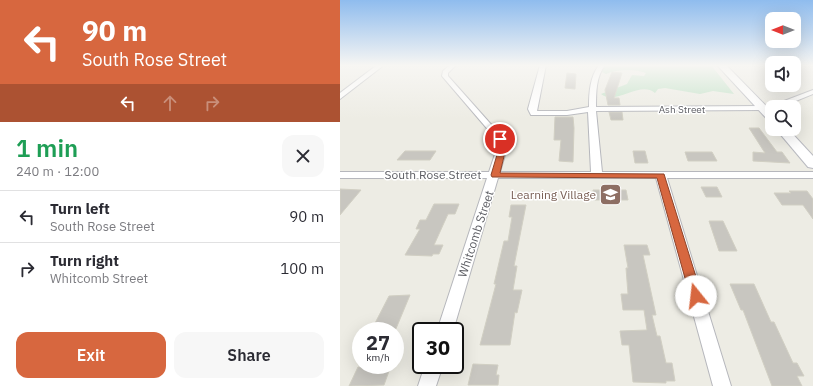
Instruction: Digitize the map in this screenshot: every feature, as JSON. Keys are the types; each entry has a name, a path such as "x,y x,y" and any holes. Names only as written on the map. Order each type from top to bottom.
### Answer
{"street":[{"path":"340,97 358,83"},
{"name":"Whitcomb Street","path":"448,322 495,175 502,148 502,144 451,83"},
{"name":"Ash Street","path":"539,83 532,110 534,113 567,113 592,110 765,108"},
{"path":"594,83 592,110 597,176"},
{"path":"742,83 765,104"},
{"name":"Ash Street","path":"792,100 813,92"},
{"path":"788,136 813,164"},
{"name":"South Rose Street","path":"340,175 813,175"},
{"path":"661,176 722,386"},
{"path":"427,386 431,374"}],"green space":[{"path":"725,83 734,94 713,91 700,94 665,88 658,89 655,93 642,89 614,97 607,97 601,94 627,84"}],"building":[{"path":"566,83 575,83 575,89 565,88"},
{"path":"608,83 619,83 614,98 619,98 620,105 608,105 605,90"},
{"path":"609,112 622,112 623,120 611,120"},
{"path":"555,117 573,117 573,162 559,161 561,140 554,140"},
{"path":"749,128 759,128 777,152 782,152 790,163 753,161 753,152 765,153"},
{"path":"405,151 436,151 430,160 397,160"},
{"path":"633,151 645,151 648,163 635,163"},
{"path":"685,152 712,152 717,161 688,161"},
{"path":"701,187 717,187 722,197 706,197"},
{"path":"340,189 361,190 340,215"},
{"path":"593,190 626,190 628,200 593,200"},
{"path":"789,191 807,191 813,199 813,219 803,205 782,205 774,193 791,193"},
{"path":"434,204 459,204 455,214 448,214 434,245 443,245 439,254 433,254 432,256 405,255 420,229 416,229 420,220 426,220"},
{"path":"511,205 526,205 514,266 517,266 513,290 522,290 517,313 515,312 510,345 480,345 496,284 494,284 504,241 508,241 512,217 509,217"},
{"path":"709,221 723,221 737,251 719,251"},
{"path":"624,245 647,245 650,255 643,255 656,315 652,315 657,336 660,336 666,363 672,363 675,381 666,381 666,383 633,382 629,345 622,345 620,331 647,330 644,310 623,310 621,294 628,294 626,268 628,268"},
{"path":"730,284 754,284 771,322 774,322 793,363 797,363 804,376 797,376 802,386 772,386 743,310 741,310"},
{"path":"410,295 399,322 376,322 389,296"},
{"path":"473,364 498,365 496,375 499,375 498,385 468,385"},
{"path":"355,374 388,374 384,385 349,386"}],"place":[{"name":"Learning Village","path":"611,195"}],"route":[{"path":"500,139 502,148 495,175 661,176 696,296"}]}
